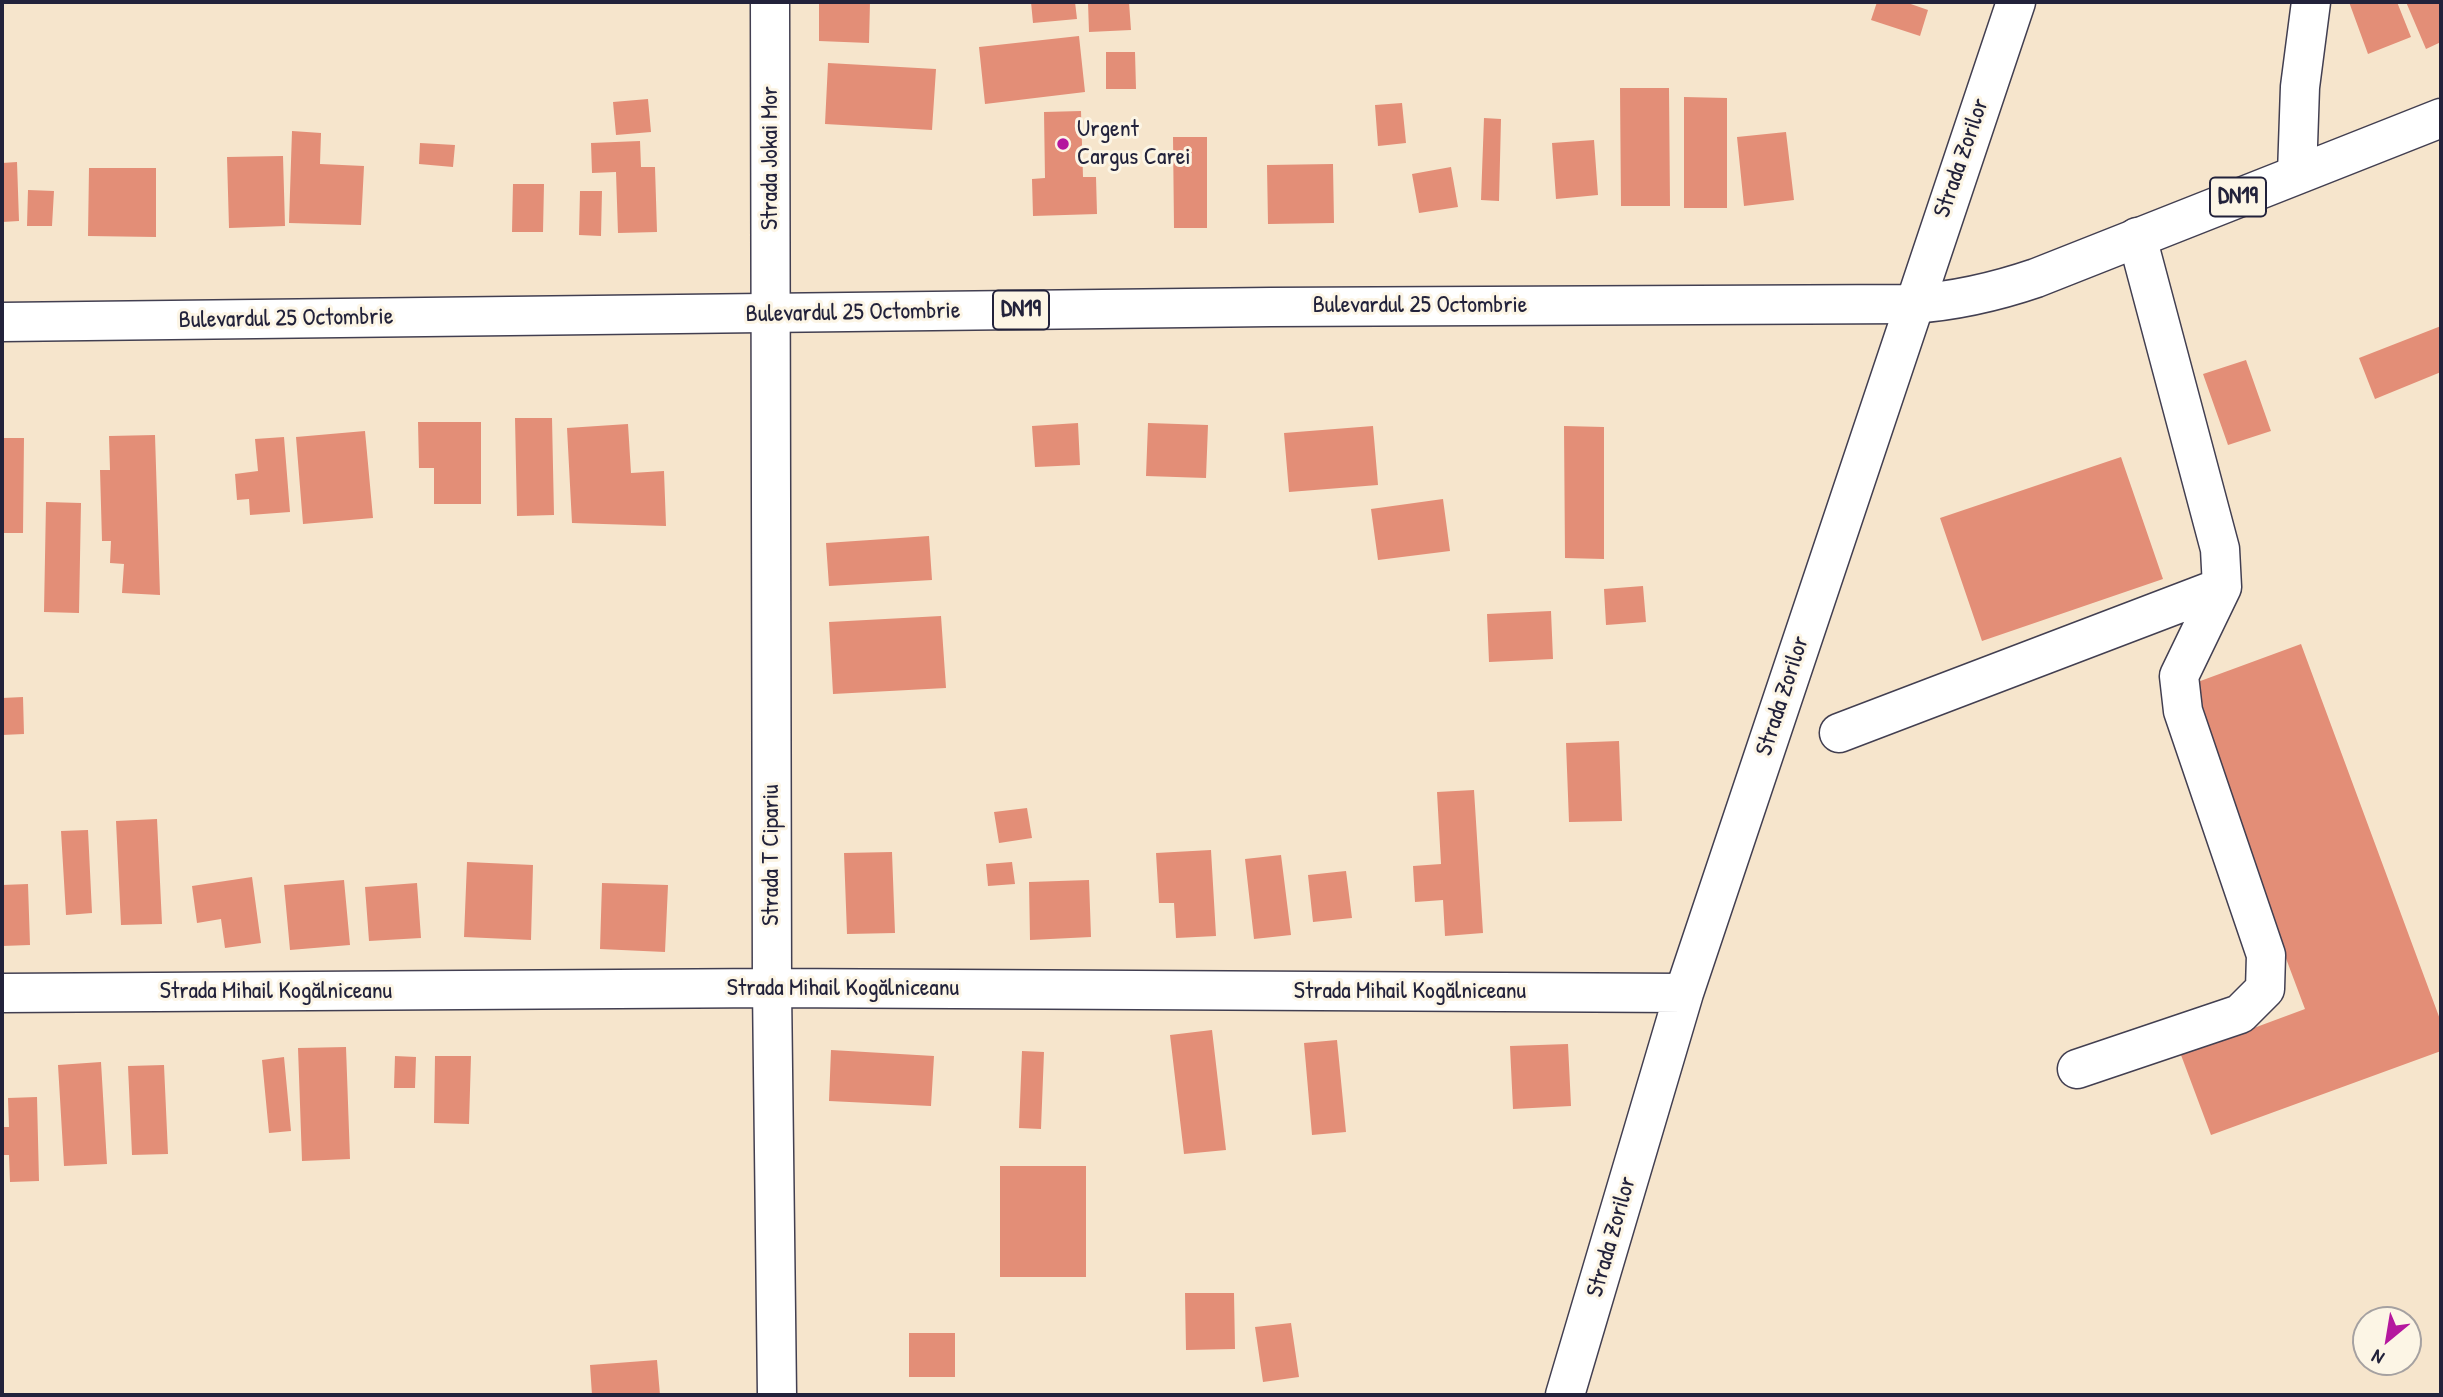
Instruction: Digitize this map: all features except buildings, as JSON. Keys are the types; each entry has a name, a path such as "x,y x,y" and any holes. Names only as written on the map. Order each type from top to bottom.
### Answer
{"street":[{"name":"Strada Jokai Mor","path":"770,2 771,314"},
{"name":"Strada Zorilor","path":"1565,1395 1684,993 1912,304 2016,2"},
{"path":"2297,174 2300,87 2311,2"},
{"name":"DN19","path":"2137,236 2441,118"},
{"name":"Bulevardul 25 Octombrie","path":"2,322 1271,307 1912,304 1953,301 1994,292 2036,278 2137,236"},
{"path":"2077,1069 2240,1014 2265,989 2266,956 2183,711 2179,676 2222,587 2220,550 2214,516 2137,236"},
{"name":"Strada T Cipariu","path":"771,314 772,988 777,1395"},
{"path":"1839,733 2222,587"},
{"name":"Strada Mihail Kogălniceanu","path":"2,993 772,988 1684,993"}],"place":[{"name":"Urgent Cargus Carei","path":"1063,144"}]}
